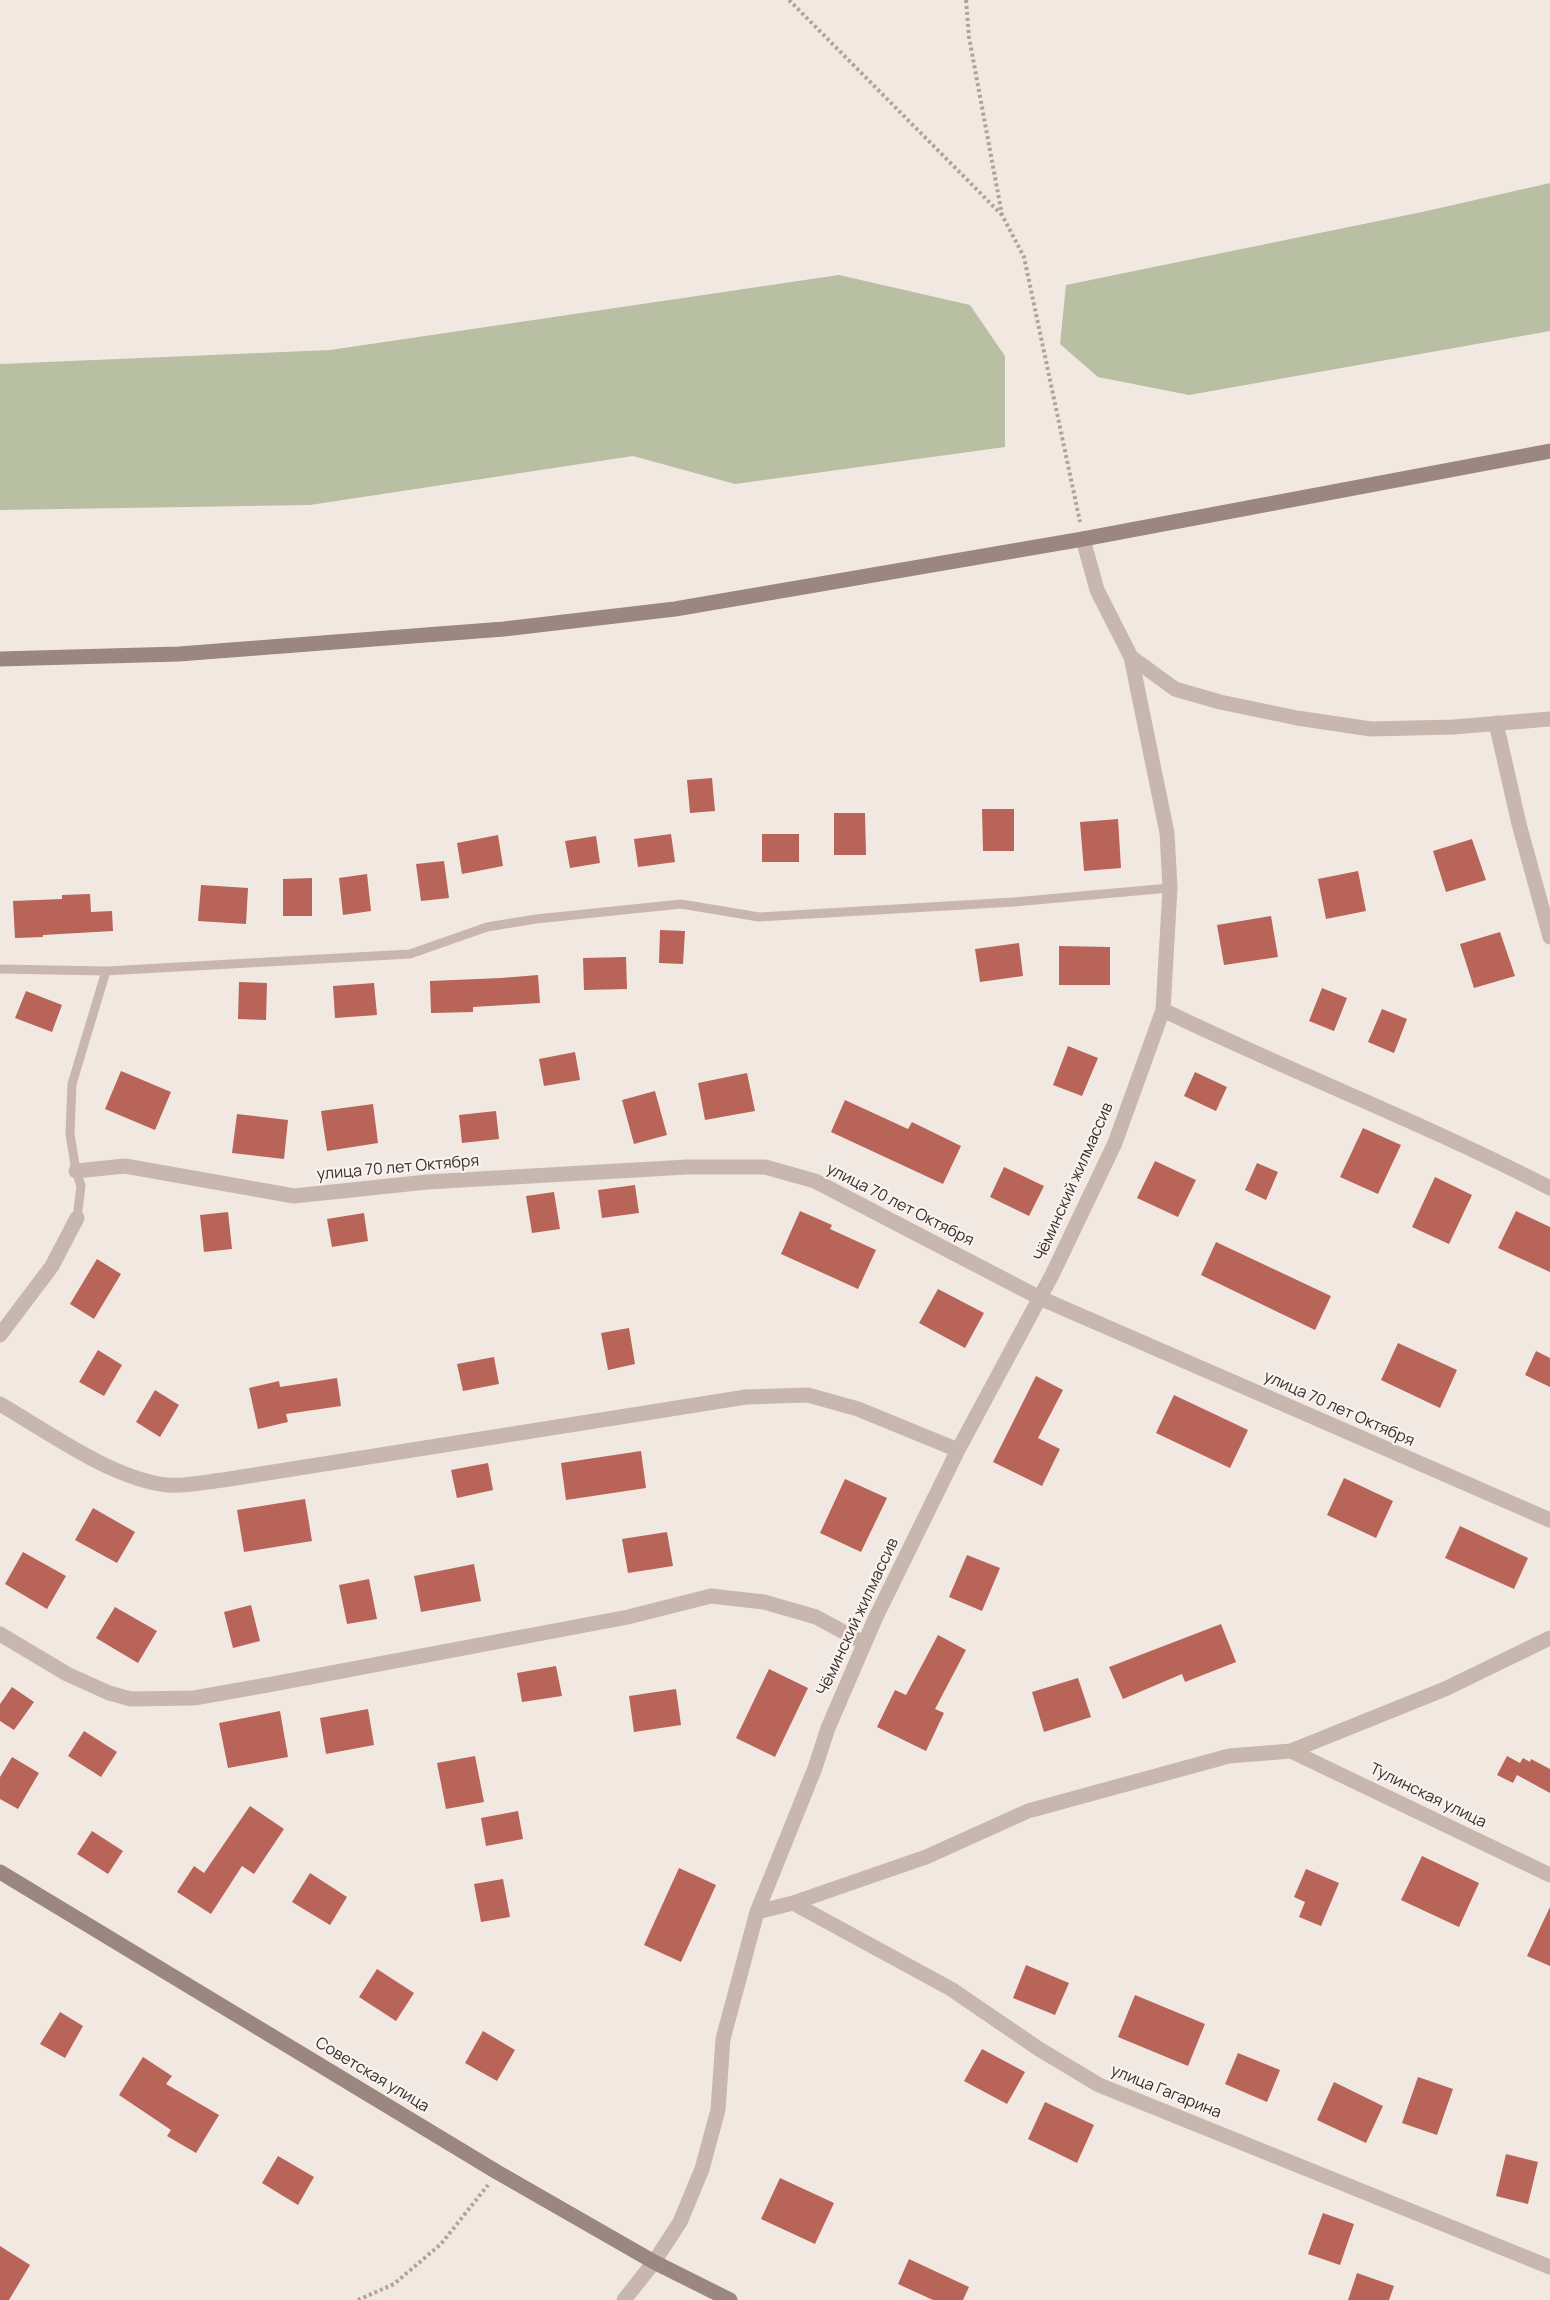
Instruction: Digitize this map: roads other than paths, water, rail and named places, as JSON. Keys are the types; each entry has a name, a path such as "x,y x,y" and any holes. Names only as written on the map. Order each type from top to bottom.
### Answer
{"main road":[{"path":"0,659 179,654 504,629 675,609 1083,539 1550,452"},
{"name":"Советская улица","path":"0,1872 497,2172 654,2262 730,2300"}],"street":[{"name":"Чёминский жилмассив","path":"624,2300 654,2262 680,2222 702,2169 718,2110 723,2039 757,1912 815,1768 828,1728 864,1643 958,1450 1040,1298 1115,1143 1163,1010 1170,888 1167,833 1131,657 1097,590 1083,539"},
{"name":"Чёминский жилмассив","path":"1131,657 1175,689 1221,702 1297,718 1371,729 1454,728 1550,719"},
{"path":"1496,723 1519,824 1550,937"},
{"path":"1163,1010 1251,1053 1495,1161 1550,1188"},
{"name":"улица 70 лет Октября","path":"76,1171 125,1166 294,1196 427,1182 687,1167 765,1167 815,1181 1040,1298 1550,1521"},
{"path":"0,1335 52,1266 77,1218"},
{"path":"0,1404 94,1459 136,1478 168,1485 223,1480 746,1397 808,1395 858,1409 958,1450"},
{"path":"0,1634 67,1674 109,1693 132,1699 194,1698 273,1684 628,1617 711,1596 764,1602 816,1617 864,1643"},
{"path":"757,1912 793,1903 926,1857 1028,1811 1229,1756 1291,1751 1445,1689 1550,1638"},
{"name":"Тулинская улица","path":"1291,1751 1550,1875"},
{"name":"улица Гагарина","path":"793,1903 951,1989 1039,2049 1099,2085 1550,2267"}],"lane":[{"path":"0,969 106,971 410,954 487,927 536,919 681,903 759,917 1014,902 1170,888"},
{"path":"77,1218 81,1186 70,1134 72,1084 106,971"}]}
